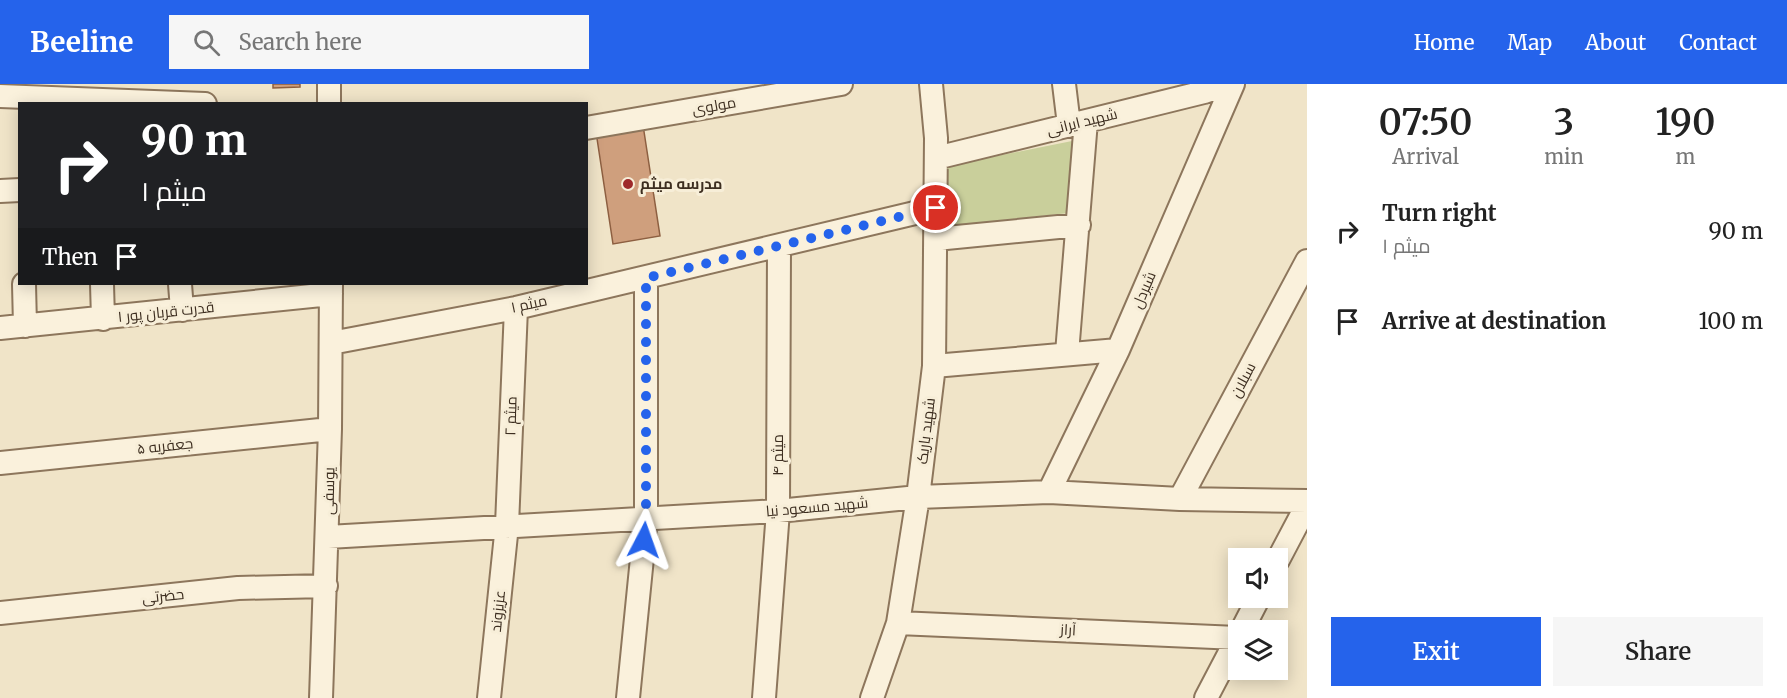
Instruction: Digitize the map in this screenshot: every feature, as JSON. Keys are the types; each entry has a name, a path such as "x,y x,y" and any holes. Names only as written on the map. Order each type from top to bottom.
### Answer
{"street":[{"path":"329,84 329,102"},
{"name":"مولوی","path":"588,128 841,84"},
{"name":"شهید باریک","path":"872,698 898,623 918,497 934,366 936,158 931,84"},
{"path":"1064,84 1077,123 1079,225 1067,353"},
{"name":"شهید ایرانی","path":"936,158 1077,123 1203,88 1227,84"},
{"name":"شیردل","path":"1049,492 1118,350 1233,84"},
{"path":"0,96 154,102"},
{"path":"0,191 18,190"},
{"name":"میثم ۱","path":"331,343 516,308 936,208"},
{"path":"936,239 1079,225"},
{"name":"میثم ۴","path":"764,698 778,511 779,247"},
{"name":"سبلان","path":"1180,499 1307,261"},
{"path":"628,698 646,518 646,278"},
{"path":"24,285 25,326"},
{"path":"102,285 103,319"},
{"path":"180,285 182,310"},
{"name":"قدرت قربان پور ۱","path":"0,328 182,310 331,289"},
{"name":"یوسفی","path":"321,698 328,537 331,289"},
{"name":"میثم ۲","path":"507,525 516,308"},
{"path":"934,366 1118,350"},
{"name":"جعفریه ۵","path":"0,463 330,429"},
{"name":"شهید مسعود نیا","path":"328,537 778,511 918,497 1049,492 1307,503"},
{"path":"1284,548 1307,503"},
{"name":"عزیزوند","path":"489,698 507,525"},
{"name":"حضرتی","path":"0,613 238,588 326,586"},
{"name":"آراز","path":"898,623 1228,634"},
{"path":"1213,695 1228,660"}],"green space":[{"path":"1077,140 1078,212 948,226 947,166"}],"building":[{"path":"273,84 300,84 300,87 273,88"},
{"name":"مدرسه میثم","path":"643,125 660,236 613,244 596,132"}],"place":[{"name":"مدرسه میثم","path":"628,184"}],"route":[{"path":"644,540 646,518 646,278 936,208"}]}
